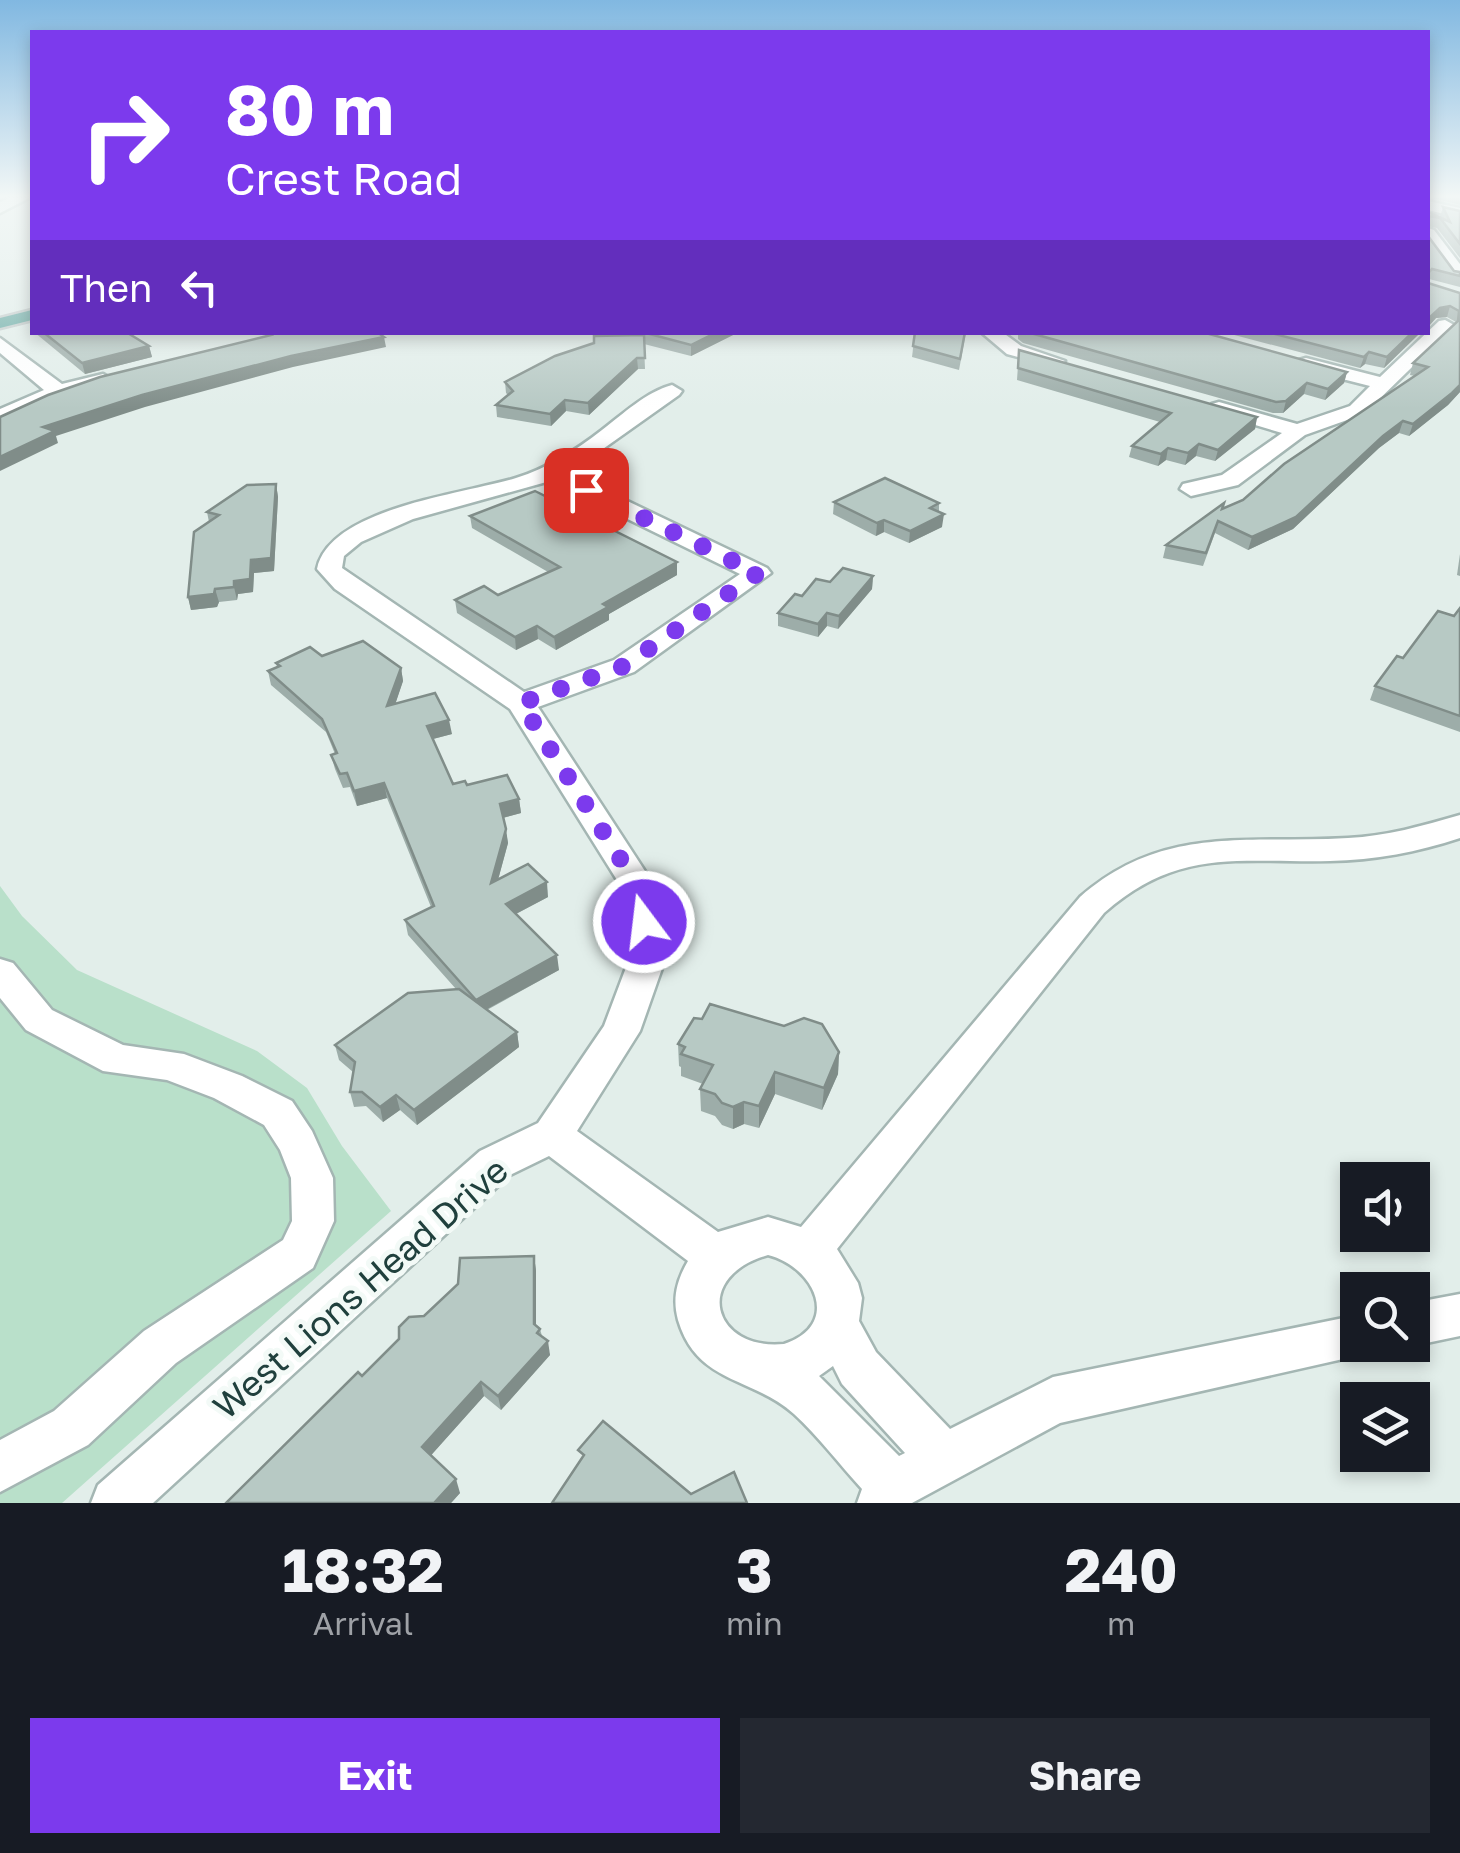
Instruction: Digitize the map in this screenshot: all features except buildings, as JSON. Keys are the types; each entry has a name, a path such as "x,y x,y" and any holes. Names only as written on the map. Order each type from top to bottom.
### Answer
{"main road":[{"path":"0,322 30,314"}],"street":[{"path":"1191,489 1230,480 1298,431 1358,410 1445,325 1430,321"},
{"path":"994,335 1014,350 1070,366"},
{"path":"0,344 58,391"},
{"path":"1293,361 1386,384"},
{"path":"0,417 58,391 115,376"},
{"path":"672,391 643,406 606,437 551,473 364,529 332,554 329,569 344,584 521,703 639,888 648,957 621,1032 552,1135 716,1256"},
{"path":"1203,404 1298,431"},
{"path":"521,703 624,666 758,573 551,473"},
{"path":"810,1249 1092,905 1124,878 1166,858 1199,851 1364,848 1420,839 1460,826"},
{"path":"0,972 39,1020 117,1060 170,1064 228,1087 278,1113 298,1142 312,1178 314,1222 298,1254 239,1298 160,1347 71,1428 0,1467"},
{"name":"West Lions Head Drive","path":"116,1503 495,1162 552,1135"},
{"path":"759,1367 785,1366 806,1359 824,1344 836,1325 840,1304 836,1283 826,1264 810,1249 790,1239 746,1238 716,1256 699,1282 696,1304 702,1327 715,1346 735,1360 759,1367 810,1396 888,1494 944,1458 1053,1401 1340,1341"},
{"path":"1430,1321 1460,1315"},
{"path":"836,1325 859,1368 944,1458"}],"green space":[{"path":"0,886 22,916 77,970 257,1051 307,1088 342,1146 391,1211 62,1503 0,1503"}],"route":[{"path":"586,490 758,573 624,666 521,703 639,888 644,922"}]}
